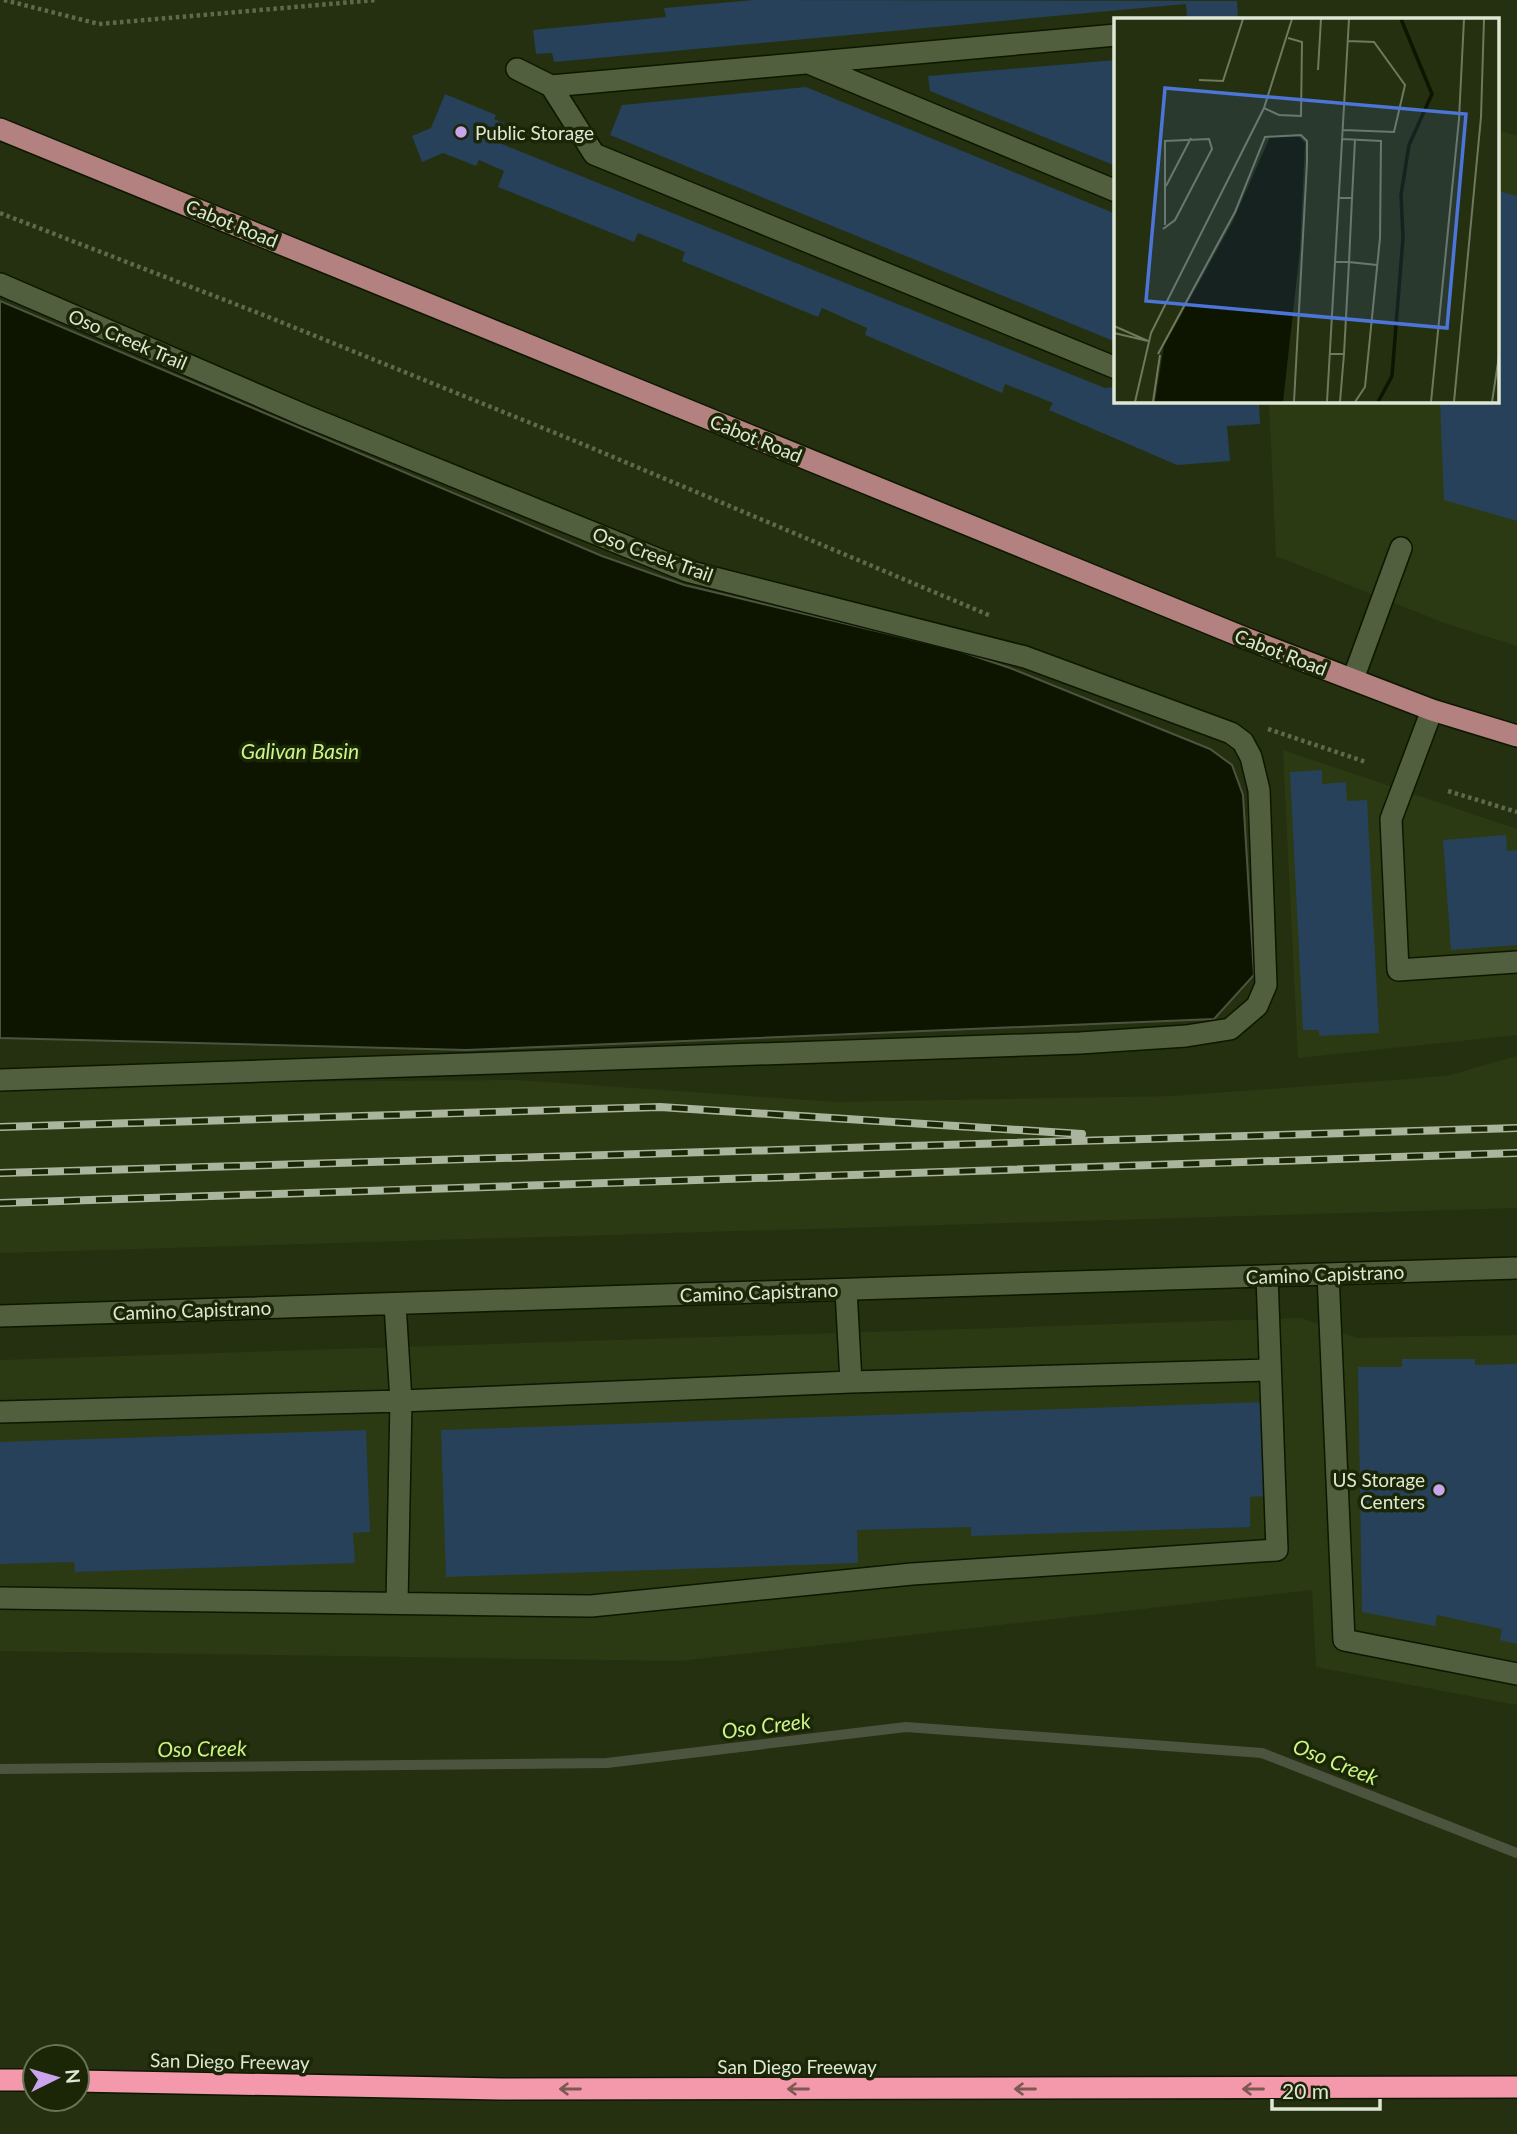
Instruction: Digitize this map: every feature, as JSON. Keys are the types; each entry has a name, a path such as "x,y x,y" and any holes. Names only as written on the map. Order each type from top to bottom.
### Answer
{"highway":[{"path":"0,2080 21,2080"},
{"name":"San Diego Freeway","path":"91,2081 500,2090 1517,2087"}],"main road":[{"name":"Cabot Road","path":"0,129 1245,638 1432,709 1517,736"}],"street":[{"path":"551,86 1114,35"},
{"path":"807,62 1114,190"},
{"path":"517,69 551,86 594,154 1114,367"},
{"name":"Oso Creek Trail","path":"0,284 306,416 687,571 1012,653 1231,733"},
{"path":"1353,679 1402,548"},
{"path":"1432,709 1391,819 1398,970 1517,962"},
{"path":"0,1080 1080,1043 1186,1036 1230,1029 1257,1006 1266,985 1258,790 1251,757 1244,742 1231,733"},
{"name":"Camino Capistrano","path":"0,1316 1517,1268"},
{"path":"1328,1274 1344,1640 1517,1674"},
{"path":"0,1598 591,1606 912,1574 1277,1550 1266,1276"},
{"path":"846,1290 851,1382"},
{"path":"395,1304 401,1401 397,1603"},
{"path":"0,1412 401,1401 851,1382 1268,1370"}],"path":[{"path":"4,0 99,24 376,0"},
{"path":"0,213 536,425 1003,622"},
{"path":"1231,733 1258,725 1366,762"},
{"path":"1448,791 1517,812"}],"shaded area":[{"path":"1500,131 1517,136 1517,646 1447,624 1276,556 1269,402 1500,402"},
{"path":"1283,750 1517,829 1517,1035 1298,1058"},
{"path":"1517,1056 1517,1208 0,1253 0,1084 517,1080 836,1102 1174,1096 1446,1076"},
{"path":"1301,1318 1357,1338 1517,1335 1517,1705 1316,1667 1312,1590 679,1661 0,1651 0,1360"}],"water":[{"name":"Galivan Basin","path":"0,301 602,556 684,585 956,650 1010,668 1210,749 1232,765 1243,795 1254,975 1214,1019 466,1050 0,1038"}],"building":[{"path":"754,0 1237,1 1238,18 1187,18 1186,4 554,62 552,53 536,54 533,30 666,17 664,8"},
{"path":"1114,60 1114,165 930,91 928,76"},
{"path":"806,87 1114,213 1114,341 610,135 622,105"},
{"path":"445,94 496,115 494,119 504,123 497,142 1105,388 1114,387 1114,402 1259,402 1260,424 1227,426 1230,461 1177,465 1049,410 1053,403 1005,384 1002,393 865,335 867,328 822,308 818,317 682,261 685,252 638,233 634,242 498,187 504,171 479,160 476,166 443,153 422,162 412,136 431,128"},
{"path":"1500,192 1517,196 1517,521 1444,500 1440,402 1500,402"},
{"path":"1322,770 1322,784 1346,782 1347,801 1367,800 1379,1033 1319,1036 1319,1030 1303,1030 1290,772"},
{"path":"1506,835 1507,851 1517,850 1517,945 1451,950 1443,840"},
{"name":"US Storage Centers","path":"1402,1359 1475,1359 1475,1365 1517,1364 1517,1644 1500,1640 1502,1629 1437,1615 1435,1626 1362,1612 1358,1367 1402,1367"},
{"path":"1264,1402 1266,1496 1250,1497 1250,1527 971,1536 971,1527 857,1530 858,1563 446,1577 441,1430"},
{"path":"366,1430 370,1532 353,1533 355,1563 75,1572 74,1562 0,1564 0,1442"}],"waterway":[{"name":"Oso Creek","path":"0,1769 607,1763 906,1727 1262,1753 1517,1853"}],"railway":[{"path":"0,1127 660,1107 1082,1134"},
{"path":"0,1173 1517,1128"},
{"path":"0,1203 1517,1153"}],"place":[{"name":"Public Storage","path":"461,132"},
{"name":"US Storage Centers","path":"1439,1490"}]}
